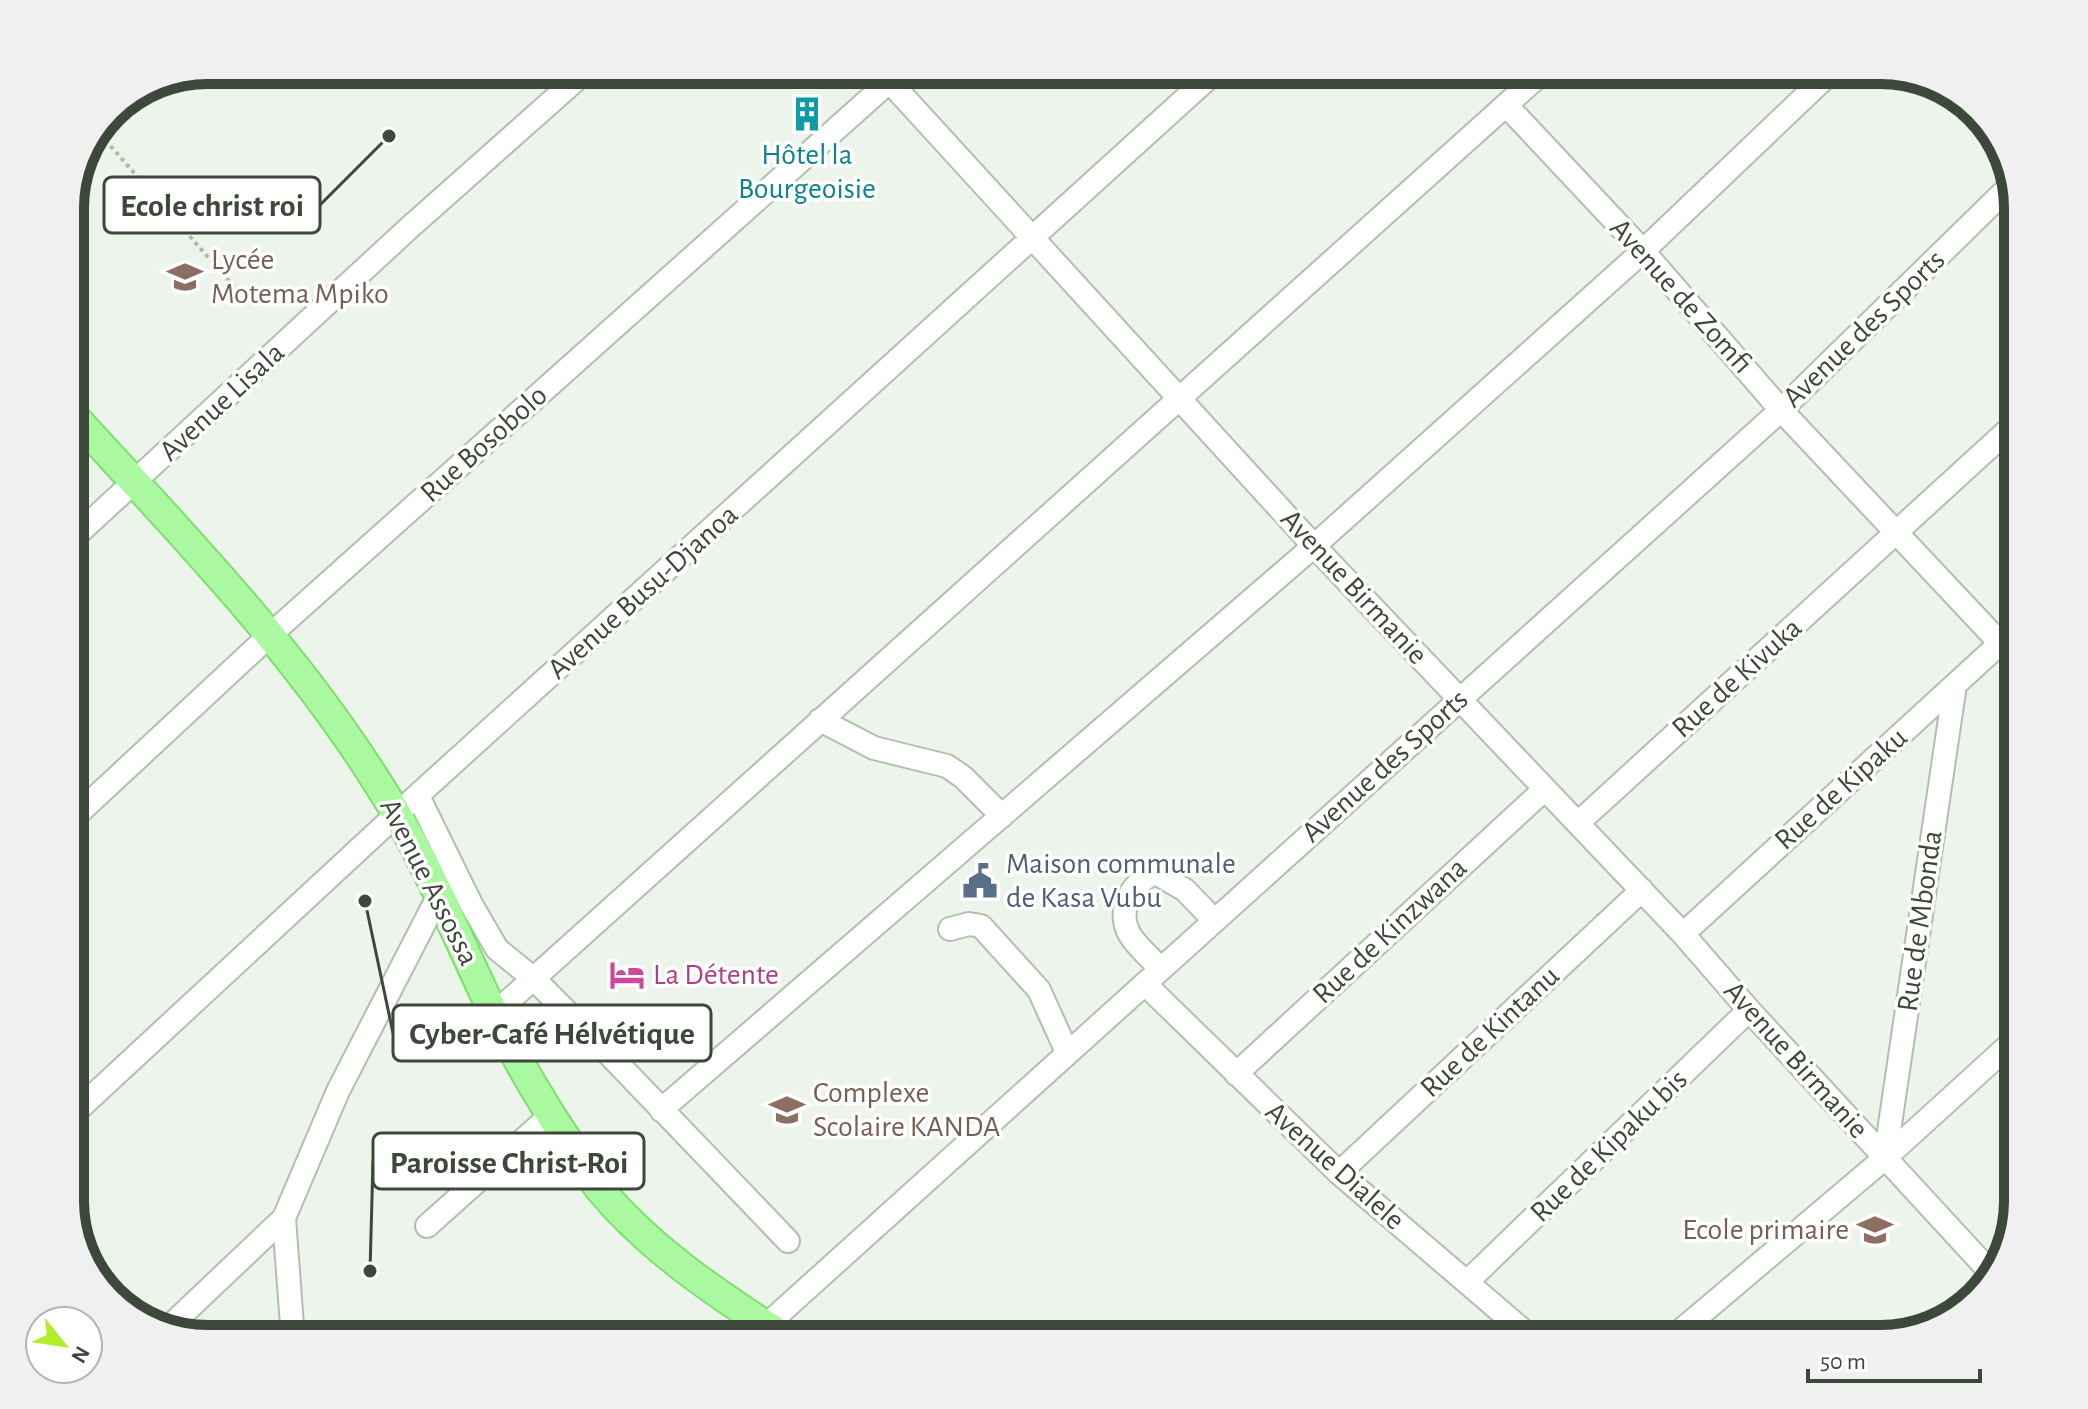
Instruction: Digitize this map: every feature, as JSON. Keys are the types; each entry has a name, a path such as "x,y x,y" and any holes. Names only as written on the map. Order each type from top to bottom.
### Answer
{"main road":[{"name":"Avenue Assossa","path":"84,427 270,635 408,805 440,893 494,1014 550,1116 600,1189 636,1225 757,1325"}],"street":[{"name":"Avenue Lisala","path":"84,529 409,228 571,84"},
{"name":"Rue Bosobolo","path":"84,808 270,635 879,84"},
{"name":"Avenue Birmanie","path":"899,84 1032,239 1314,546 1642,890 1885,1158 1986,1264"},
{"name":"Avenue Busu-Djanoa","path":"84,1104 408,805 1202,84"},
{"path":"494,1014 1530,84"},
{"path":"661,1110 1314,546 1643,251 1818,84"},
{"name":"Avenue de Zomfi","path":"1507,106 1643,251 1781,410 2004,648"},
{"name":"Avenue des Sports","path":"778,1325 1067,1052 1781,410 2003,193"},
{"name":"Rue de Kivuka","path":"1578,823 2004,434"},
{"name":"Rue de Kipaku","path":"1683,934 2004,640"},
{"name":"Rue de Mbonda","path":"1885,1158 1955,685"},
{"path":"820,720 874,748 947,766 963,777 1002,816"},
{"name":"Rue de Kinzwana","path":"1236,1074 1545,789"},
{"path":"408,805 489,938 508,959 534,979 788,1241"},
{"name":"Avenue Dialele","path":"1214,920 1185,890 1156,873 1144,877 1126,902 1125,914 1130,934 1153,976 1236,1074 1339,1173 1517,1325"},
{"name":"Rue de Kintanu","path":"1339,1173 1642,890"},
{"path":"176,1321 284,1218 338,1091 440,893"},
{"path":"950,929 969,924 981,926 1039,990 1067,1052"},
{"name":"Rue de Kipaku bis","path":"1468,1281 1749,1010"},
{"path":"1688,1325 1885,1158 2004,1050"},
{"path":"427,1226 550,1116"},
{"path":"284,1218 292,1325"}],"path":[{"path":"105,139 243,297"}],"place":[{"name":"Hôtel la Bourgeoisie","path":"807,114"},
{"name":"Ecole christ roi","path":"389,136"},
{"name":"Lycée Motema Mpiko","path":"185,277"},
{"name":"Maison communale de Kasa Vubu","path":"980,881"},
{"name":"Cyber-Café Hélvétique","path":"365,901"},
{"name":"La Détente","path":"627,975"},
{"name":"Complexe Scolaire KANDA","path":"787,1110"},
{"name":"Ecole primaire","path":"1875,1230"},
{"name":"Paroisse Christ-Roi","path":"370,1271"}]}
